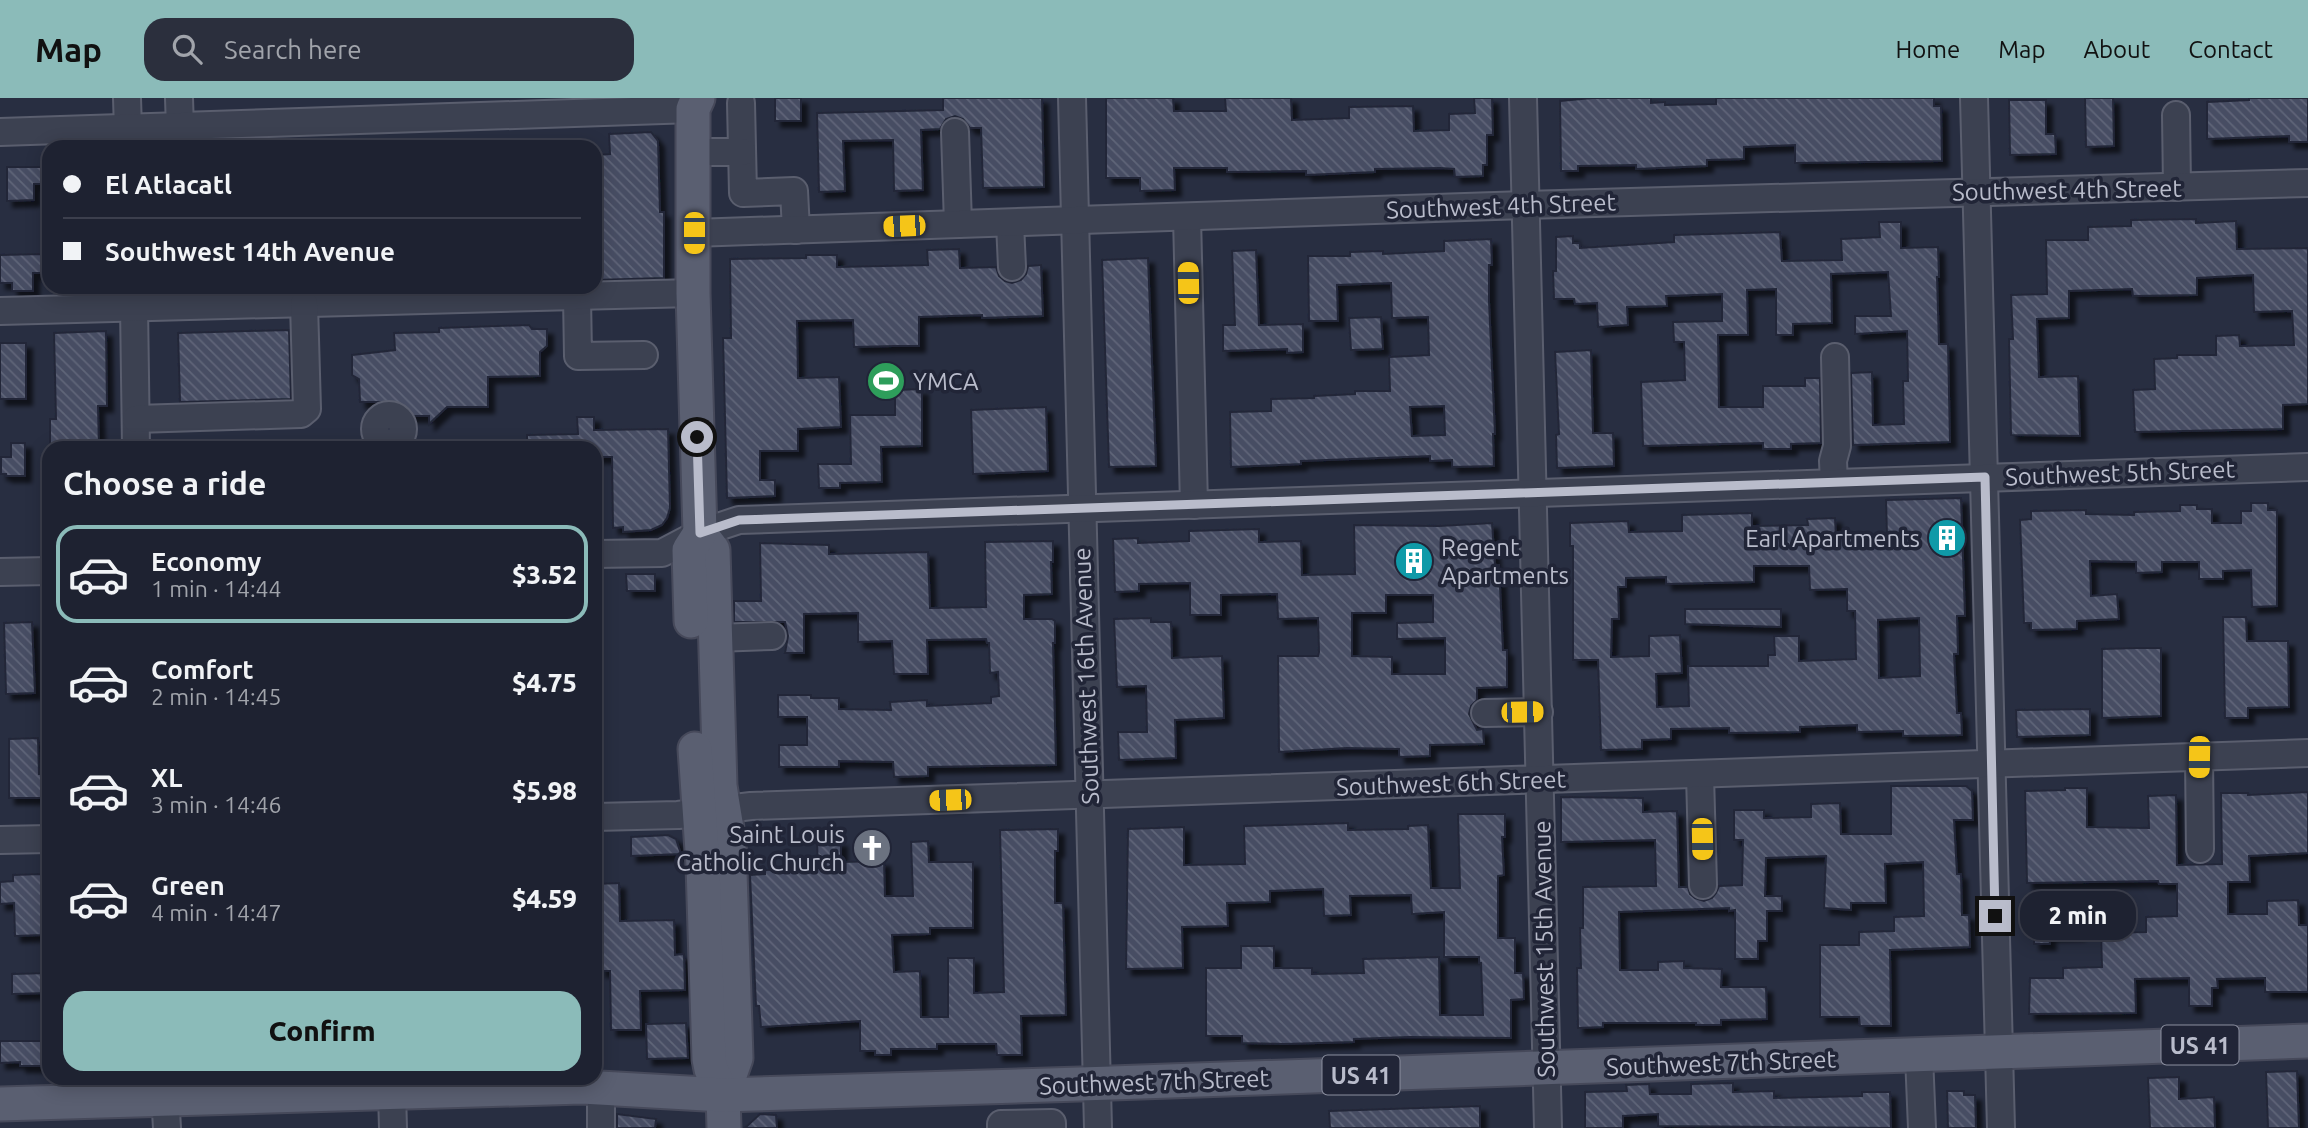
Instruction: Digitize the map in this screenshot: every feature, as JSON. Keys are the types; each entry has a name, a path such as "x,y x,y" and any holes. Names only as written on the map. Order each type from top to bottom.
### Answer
{"main road":[{"path":"693,102 694,293 700,533 689,550 712,811 729,853 736,1058 723,1094 724,1128"},
{"path":"700,533 713,550 720,786 712,811"},
{"name":"Southwest 7th Street","path":"0,1104 166,1102 601,1087 723,1094 1097,1084 2308,1041"}],"street":[{"path":"127,98 128,129"},
{"path":"179,98 180,128"},
{"name":"Southwest 16th Avenue","path":"1072,98 1098,1128"},
{"name":"Southwest 15th Avenue","path":"1523,98 1548,1128"},
{"path":"1974,98 2001,1128"},
{"path":"0,132 180,128 324,135 488,108 693,102"},
{"path":"741,103 743,193 794,191 796,230"},
{"path":"2176,115 2178,187"},
{"path":"955,132 958,224"},
{"path":"694,152 742,152"},
{"name":"Southwest 4th Street","path":"694,233 1525,205 2308,183"},
{"path":"1187,217 1194,505"},
{"path":"1010,223 1012,268"},
{"path":"0,311 694,293"},
{"path":"577,296 578,356 644,355"},
{"path":"136,419 301,414 307,410 304,304"},
{"path":"134,306 136,441"},
{"path":"1834,483 1833,461 1837,446 1835,357"},
{"name":"Southwest 5th Street","path":"602,554 662,553 700,533 739,520 2308,467"},
{"path":"0,572 42,571"},
{"path":"715,638 772,636"},
{"path":"1485,713 1539,712"},
{"name":"Southwest 6th Street","path":"602,817 712,811 751,806 2308,754"},
{"path":"2199,757 2200,849"},
{"path":"1700,775 1703,885"},
{"path":"0,840 42,838"},
{"path":"1919,1056 1922,1128"},
{"path":"601,1087 601,1128"},
{"path":"392,1093 393,1128"},
{"path":"1001,1128 1000,1124 1052,1124 1052,1128"}],"building":[{"path":"775,98 801,98 801,121 775,121"},
{"path":"943,98 1042,98 1044,187 983,188 981,128 970,128 963,119 955,116 946,119 940,129 921,130 923,190 894,191 893,140 843,141 845,191 819,192 817,113 943,110"},
{"path":"1106,98 1173,98 1174,111 1226,111 1225,98 1291,98 1292,120 1349,118 1349,107 1413,106 1414,131 1449,130 1449,114 1475,113 1474,98 1492,98 1493,135 1487,135 1487,165 1483,165 1483,176 1455,177 1454,169 1440,168 1375,169 1375,172 1306,175 1306,171 1227,172 1227,168 1174,168 1175,190 1140,191 1140,178 1106,178"},
{"path":"1651,98 1651,103 1665,102 1665,105 1716,104 1716,98 1934,98 1934,106 1941,106 1942,161 1795,163 1795,145 1744,147 1744,159 1707,160 1707,166 1636,169 1636,165 1578,166 1578,171 1561,171 1560,101"},
{"path":"2085,98 2113,98 2114,146 2086,147"},
{"path":"2249,98 2308,98 2308,142 2289,142 2289,136 2207,139 2207,102"},
{"path":"2009,100 2046,100 2046,134 2055,134 2056,154 2010,155"},
{"path":"651,132 658,141 660,212 664,212 664,278 602,280 602,155 610,154 609,134"},
{"path":"7,167 42,167 42,184 34,184 34,200 7,201"},
{"path":"2196,219 2196,223 2236,221 2237,249 2308,248 2308,404 2283,405 2283,429 2135,432 2133,390 2155,389 2154,359 2177,358 2177,355 2216,355 2216,336 2239,335 2240,346 2294,345 2292,311 2254,312 2253,275 2197,278 2197,295 2133,296 2132,289 2069,291 2069,318 2037,319 2039,377 2078,376 2080,436 2011,435 2011,295 2047,294 2046,240 2088,240 2088,227 2131,226 2131,220"},
{"path":"1879,222 1901,222 1901,248 1938,247 1939,344 1948,344 1950,442 1853,445 1851,373 1872,372 1873,425 1904,424 1903,381 1908,381 1907,331 1855,334 1855,316 1891,316 1888,272 1831,274 1832,323 1793,324 1793,335 1776,335 1776,289 1747,290 1748,335 1718,335 1719,407 1763,407 1763,386 1805,386 1805,378 1820,378 1821,443 1791,444 1791,449 1763,449 1763,443 1643,446 1641,382 1685,380 1684,342 1674,342 1673,322 1722,321 1722,294 1666,296 1667,306 1627,307 1628,325 1598,327 1597,303 1575,304 1574,299 1554,299 1556,237 1573,236 1573,243 1580,243 1580,248 1674,242 1674,235 1780,232 1782,261 1842,260 1841,239 1880,237"},
{"path":"1491,239 1489,301 1494,466 1452,467 1452,460 1430,461 1430,456 1301,461 1301,464 1231,467 1230,412 1271,411 1271,399 1314,398 1355,394 1355,391 1390,391 1389,357 1429,355 1428,317 1392,318 1391,283 1337,285 1338,321 1309,321 1308,256 1350,256 1350,252 1383,251 1383,254 1444,251 1444,241","holes":["1444,406 1445,435 1412,436 1410,407"]},
{"path":"959,249 960,268 996,267 999,276 1012,283 1021,280 1028,266 1041,265 1043,316 919,317 919,346 854,347 853,320 797,321 798,378 839,377 841,427 798,429 798,451 760,451 760,480 775,480 775,496 727,498 723,338 731,338 730,259 837,255 837,267 928,265 927,250"},
{"path":"1256,250 1259,325 1303,324 1303,352 1287,353 1287,349 1223,351 1223,325 1235,325 1232,251"},
{"path":"42,254 42,273 33,273 33,291 12,291 12,283 0,283 0,255"},
{"path":"1148,258 1156,466 1109,467 1102,260"},
{"path":"1381,317 1383,349 1351,350 1349,318"},
{"path":"529,325 532,329 547,329 547,346 540,352 540,376 488,377 488,407 447,407 429,424 429,416 409,416 395,402 360,402 359,379 352,375 352,355 395,350 394,333 439,332 439,328"},
{"path":"289,330 291,399 180,402 178,333"},
{"path":"106,331 107,406 98,406 99,441 50,441 50,419 56,419 54,333"},
{"path":"0,343 26,343 26,399 0,399"},
{"path":"1591,350 1593,433 1613,433 1614,466 1557,468 1556,435 1559,434 1555,352"},
{"path":"922,389 922,446 881,447 882,482 840,483 840,488 819,488 818,464 851,464 850,415 895,415 895,390"},
{"path":"1046,407 1048,471 973,474 971,410"},
{"path":"577,417 594,417 594,430 668,429 670,508 662,525 651,530 623,532 623,527 613,528 612,457 602,457 602,441 527,441 527,435 578,434"},
{"path":"11,443 25,443 25,476 1,474 1,457 11,457"},
{"path":"1961,498 1965,616 1957,616 1958,654 1954,654 1957,713 1961,713 1962,735 1903,736 1903,731 1857,732 1857,725 1800,727 1800,732 1729,733 1729,728 1671,729 1671,739 1642,740 1642,749 1601,750 1598,660 1573,660 1573,546 1570,546 1570,523 1628,521 1629,532 1682,531 1682,515 1752,513 1752,526 1808,525 1807,519 1835,518 1836,537 1887,536 1886,500","holes":["1754,566 1809,566 1810,590 1847,589 1847,611 1855,611 1856,659 1799,661 1799,636 1774,636 1775,655 1768,655 1768,666 1688,666 1689,706 1657,707 1656,674 1682,673 1680,635 1649,636 1649,656 1611,657 1612,619 1619,619 1618,587 1626,587 1626,578 1666,577 1666,584 1754,582","1919,618 1920,676 1879,678 1878,620"]},
{"path":"2251,503 2268,503 2268,510 2277,510 2277,606 2252,607 2251,570 2223,571 2223,579 2199,579 2199,562 2162,562 2162,572 2136,573 2136,562 2090,561 2091,596 2117,594 2119,619 2077,621 2077,629 2031,630 2031,623 2024,623 2020,520 2031,519 2031,511 2086,510 2086,514 2134,515 2134,512 2180,511 2180,505 2197,505 2197,509 2212,509 2212,523 2241,523 2241,511 2251,511"},
{"path":"1492,523 1495,565 1499,565 1503,650 1507,650 1507,687 1477,688 1477,700 1471,706 1469,714 1477,730 1483,729 1484,744 1430,745 1430,756 1399,757 1399,749 1347,748 1279,752 1278,656 1318,656 1319,652 1318,618 1278,619 1277,594 1221,595 1221,615 1190,615 1190,583 1139,584 1139,591 1115,592 1113,539 1138,538 1138,543 1189,541 1189,531 1259,529 1259,542 1301,541 1302,575 1355,574 1354,525 1439,526","holes":["1386,595 1433,595 1433,622 1397,623 1397,639 1445,638 1445,674 1392,674 1392,657 1352,656 1352,613 1386,613"]},
{"path":"1053,541 1052,594 1024,595 1024,619 1055,621 1053,643 1056,765 928,767 928,776 894,777 893,762 839,761 839,767 779,767 779,745 807,745 807,717 778,717 778,695 839,698 839,709 891,710 890,702 927,700 927,706 991,703 991,697 999,696 998,672 990,673 989,643 986,639 927,640 928,674 894,674 892,641 858,642 858,613 804,614 804,653 785,653 788,636 785,622 734,622 734,601 761,601 760,543 829,545 829,554 928,552 930,608 986,607 985,542"},
{"path":"626,574 655,574 655,591 627,591"},
{"path":"1685,609 1781,609 1781,627 1685,624"},
{"path":"2223,617 2246,617 2247,641 2288,641 2289,707 2248,708 2248,718 2225,718"},
{"path":"1151,618 1151,622 1171,622 1172,658 1222,656 1224,718 1175,720 1176,758 1119,760 1118,732 1147,732 1146,686 1117,687 1114,619"},
{"path":"32,622 35,693 6,694 4,623"},
{"path":"2161,648 2161,716 2102,718 2102,649"},
{"path":"2090,709 2090,735 2017,737 2016,710"},
{"path":"38,738 42,798 9,798 9,739"},
{"path":"1891,786 1966,786 1972,791 1973,820 1954,820 1957,874 1961,874 1962,915 1969,915 1970,947 1890,950 1891,1026 1860,1026 1859,1017 1820,1017 1820,945 1859,945 1859,932 1894,931 1894,917 1924,916 1923,862 1885,864 1886,903 1851,903 1851,910 1824,908 1826,856 1766,858 1765,896 1782,896 1782,911 1767,911 1767,941 1758,941 1758,959 1735,959 1735,910 1729,911 1729,908 1619,912 1620,970 1658,970 1658,962 1684,961 1684,968 1722,969 1721,987 1766,987 1767,1019 1721,1020 1721,1025 1603,1023 1603,1027 1578,1028 1577,968 1581,968 1583,887 1656,886 1655,840 1561,842 1561,797 1643,798 1643,812 1677,811 1679,887 1688,887 1690,894 1704,901 1712,898 1719,886 1742,885 1743,840 1734,840 1734,810 1764,810 1764,818 1811,817 1811,804 1840,803 1841,834 1891,834"},
{"path":"2087,788 2087,827 2149,828 2148,796 2176,795 2177,865 2222,864 2221,793 2248,795 2308,792 2308,853 2249,856 2250,882 2228,882 2228,914 2267,914 2267,901 2298,900 2299,925 2308,925 2308,992 2265,992 2265,978 2217,979 2218,988 2212,988 2212,1006 2189,1006 2189,978 2135,979 2136,1013 2029,1014 2030,978 2063,978 2063,968 2102,967 2101,933 2146,932 2146,917 2177,916 2177,884 2159,884 2158,881 2027,883 2025,791"},
{"path":"1458,814 1505,814 1505,837 1502,837 1504,875 1498,876 1498,938 1515,938 1515,973 1523,973 1524,999 1511,1000 1511,1038 1409,1037 1284,1044 1242,1043 1242,1036 1206,1036 1206,968 1241,968 1241,946 1274,946 1274,968 1312,968 1312,974 1364,973 1363,959 1439,957 1440,1015 1483,1015 1479,957 1444,957 1444,912 1412,914 1411,895 1350,896 1351,915 1324,916 1323,889 1270,891 1270,902 1227,903 1228,926 1182,927 1183,968 1126,969 1128,829 1184,827 1184,865 1245,864 1244,826 1348,823 1348,830 1408,829 1408,826 1428,825 1431,888 1460,888"},
{"path":"1058,829 1058,851 1055,851 1055,903 1063,903 1066,1015 1021,1016 1022,1055 997,1055 996,1044 937,1044 937,1049 891,1049 891,1055 875,1055 875,1051 860,1051 860,1021 761,1027 759,1006 756,1006 750,875 765,874 765,870 818,868 817,842 841,841 841,862 884,861 885,896 913,896 911,842 928,841 929,862 973,862 973,928 930,928 930,934 892,935 894,972 920,971 921,1017 948,1017 948,958 974,958 974,993 1004,992 1000,830"},
{"path":"668,835 676,839 681,854 631,856 631,837"},
{"path":"41,874 42,935 15,936 14,903 0,904 0,882 13,881 13,875"},
{"path":"619,883 620,921 674,920 675,955 684,954 685,990 640,991 641,1030 611,1030 610,971 602,971 602,884"},
{"path":"2079,909 2079,934 2049,935 2050,944 2034,944 2034,926 2047,925 2047,910"},
{"path":"42,973 42,993 12,994 12,974"},
{"path":"686,1023 688,1058 647,1059 646,1024"},
{"path":"0,1041 42,1041 42,1066 20,1066 20,1062 0,1063"},
{"path":"2297,1071 2299,1128 2268,1128 2266,1072"},
{"path":"2179,1077 2179,1099 2214,1097 2215,1128 2150,1128 2148,1078"},
{"path":"1733,1083 1733,1092 1774,1091 1774,1098 1862,1096 1862,1092 1890,1092 1891,1128 1658,1126 1658,1114 1623,1116 1623,1128 1585,1128 1585,1092 1627,1091 1626,1085 1649,1084 1650,1094 1691,1094 1691,1084"},
{"path":"1947,1091 1964,1091 1964,1095 1975,1095 1976,1128 1948,1128"},
{"path":"1480,1106 1480,1128 1330,1128 1329,1111"},
{"path":"617,1114 656,1119 655,1128 617,1128"},
{"path":"760,1114 776,1115 777,1128 745,1128"}],"place":[{"name":"YMCA","path":"886,381"},
{"name":"Earl Apartments","path":"1947,538"},
{"name":"Regent Apartments","path":"1414,561"},
{"name":"Saint Louis Catholic Church","path":"872,848"}],"route":[{"path":"697,437 700,533 739,520 1985,477 1995,916"}]}
